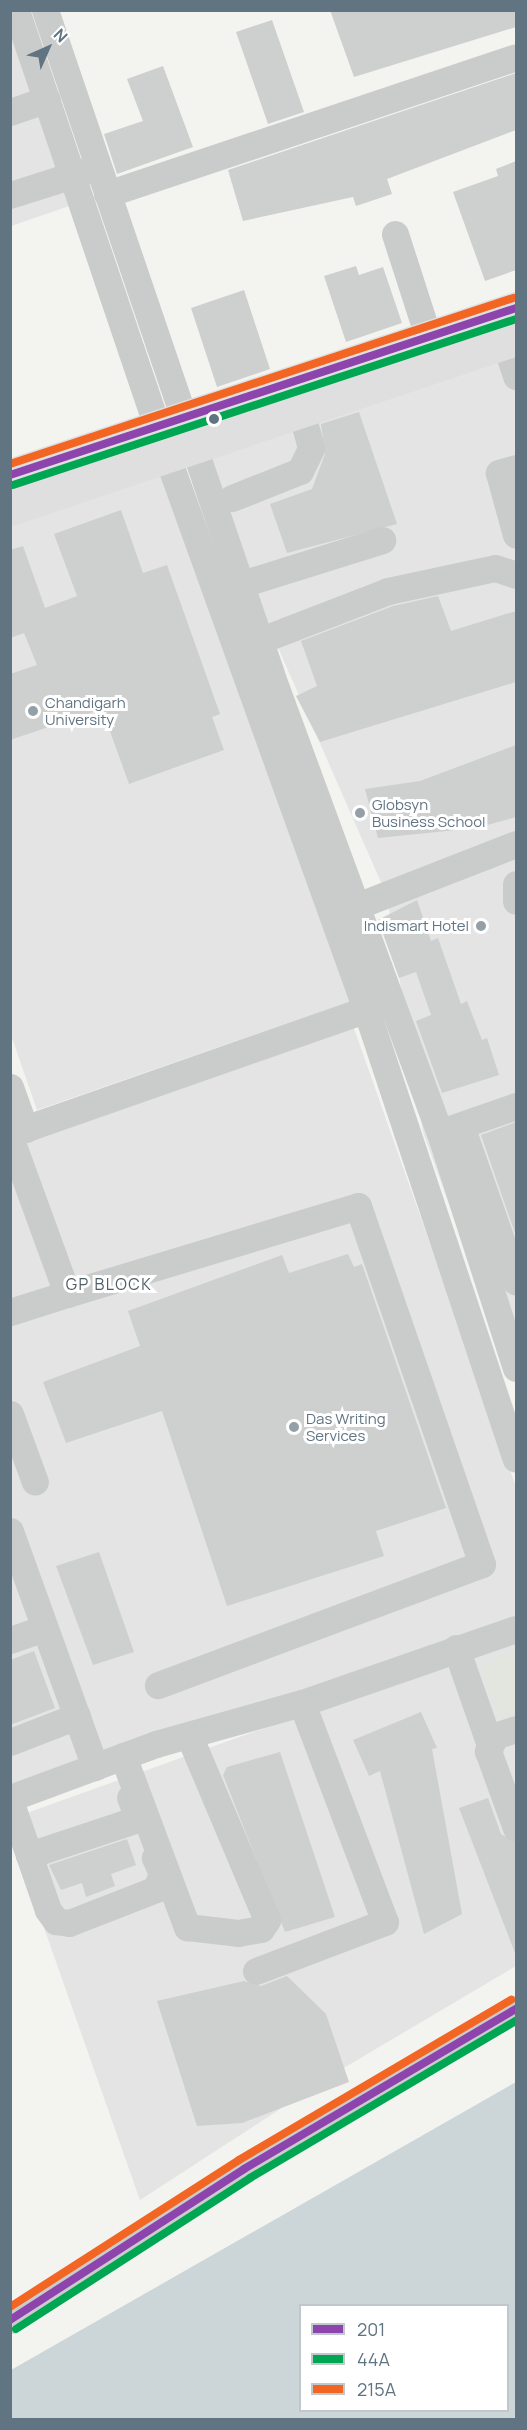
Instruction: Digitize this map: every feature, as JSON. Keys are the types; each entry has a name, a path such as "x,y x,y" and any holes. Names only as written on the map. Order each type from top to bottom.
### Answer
{"main road":[{"path":"10,475 516,308"},
{"path":"10,509 511,340"}],"street":[{"path":"16,10 19,45 85,171 107,194 182,452 344,912 450,1129 492,1251 515,1362"},
{"path":"45,10 85,171 173,420"},
{"path":"107,194 516,57"},
{"path":"11,112 47,99"},
{"path":"10,195 85,171"},
{"path":"396,234 428,336"},
{"path":"511,340 516,376"},
{"path":"232,498 300,471 311,448 301,411"},
{"path":"182,452 242,584 261,640 344,912 366,1010 516,1459"},
{"path":"516,468 499,473 516,535"},
{"path":"242,584 382,540"},
{"path":"261,640 388,591 495,568 516,575"},
{"path":"344,912 516,844"},
{"path":"516,884 516,901"},
{"path":"15,1134 366,1010"},
{"path":"10,1087 15,1134 67,1294"},
{"path":"450,1129 516,1106"},
{"path":"10,1312 358,1206 482,1564 158,1685"},
{"path":"492,1251 516,1282"},
{"path":"10,1414 35,1482"},
{"path":"10,1531 77,1716 111,1761 138,1819 161,1882 78,1920 56,1921 10,1800 111,1761 189,1735 302,1703 516,1629"},
{"path":"10,1640 44,1628"},
{"path":"456,1648 516,1828"},
{"path":"256,1971 385,1922 302,1703"},
{"path":"10,1742 77,1716"},
{"path":"489,1742 516,1728"},
{"path":"111,1761 187,1927 238,1933 261,1929 267,1920 189,1735"},
{"path":"29,1855 138,1819"},
{"path":"10,2320 244,2169 516,2009"}],"shaded area":[{"path":"10,16 75,204 11,226 10,226"},
{"path":"516,347 516,1347 502,1352 423,1132 387,896 194,456"},
{"path":"167,456 351,1001 37,1110 11,1035 11,516"},
{"path":"352,1023 516,1487 516,1618 11,1789 11,1148"},
{"path":"516,1638 516,1966 342,2069 140,2200 11,1834 10,1819"},
{"path":"516,1653 516,1714 501,1719 480,1665"},
{"path":"516,2082 516,2419 11,2419 11,2370"}],"building":[{"path":"330,10 516,10 516,27 354,77"},
{"path":"272,20 304,112 268,124 236,32"},
{"path":"163,66 193,147 117,174 104,134 143,121 127,79"},
{"path":"516,73 516,130 387,179 392,194 356,206 353,197 243,221 228,170"},
{"path":"516,161 516,270 485,281 453,192 498,176 496,169"},
{"path":"356,266 359,275 383,267 402,323 346,342 324,276"},
{"path":"244,290 270,369 217,387 191,308"},
{"path":"359,412 397,524 287,553 270,504 312,489 325,454 321,424"},
{"path":"121,510 143,573 167,565 220,714 212,717 224,750 129,784 102,709 10,740 10,674 37,665 24,633 10,638 10,550 23,546 45,608 77,596 54,534"},
{"path":"438,596 451,631 516,611 516,682 320,742 296,696 317,686 301,641 393,606"},
{"path":"516,745 516,817 476,828 378,838 365,789 420,781"},
{"path":"417,900 431,941 438,938 461,1004 467,1001 482,1040 487,1038 499,1075 442,1093 416,1021 431,1015 416,972 399,978 378,920"},
{"path":"516,1122 516,1236 481,1135"},
{"name":"Das Writing Services","path":"348,1254 354,1267 362,1264 446,1508 376,1531 384,1556 227,1606 162,1411 66,1443 43,1382 140,1346 128,1311 282,1255 289,1273"},
{"path":"99,1552 134,1652 93,1665 56,1566"},
{"path":"34,1651 55,1708 10,1725 10,1660"},
{"path":"421,1712 437,1748 432,1749 462,1914 424,1934 380,1771 369,1776 353,1740"},
{"path":"280,1752 335,1917 285,1932 223,1775 227,1767"},
{"path":"488,1798 501,1834 516,1843 515,1953 459,1808"},
{"path":"127,1839 136,1865 111,1874 115,1886 86,1897 82,1883 61,1890 49,1865"},
{"path":"287,1976 326,2014 349,2082 242,2123 197,2126 157,2001 244,1981 261,1986"}],"transit line":[{"name":"215A","path":"10,464 513,298"},
{"name":"201","path":"10,475 516,308"},
{"name":"44A","path":"13,485 516,319"},
{"name":"215A","path":"10,2307 239,2160 511,2000"},
{"name":"201","path":"10,2320 244,2169 516,2009"},
{"name":"44A","path":"16,2329 250,2178 516,2021"}],"place":[{"name":"Chandigarh University","path":"33,711"},
{"name":"Globsyn Business School","path":"360,813"},
{"name":"Indismart Hotel","path":"481,926"},
{"name":"Das Writing Services","path":"294,1427"}],"district":[{"name":"GP BLOCK","path":"109,1284"}]}
